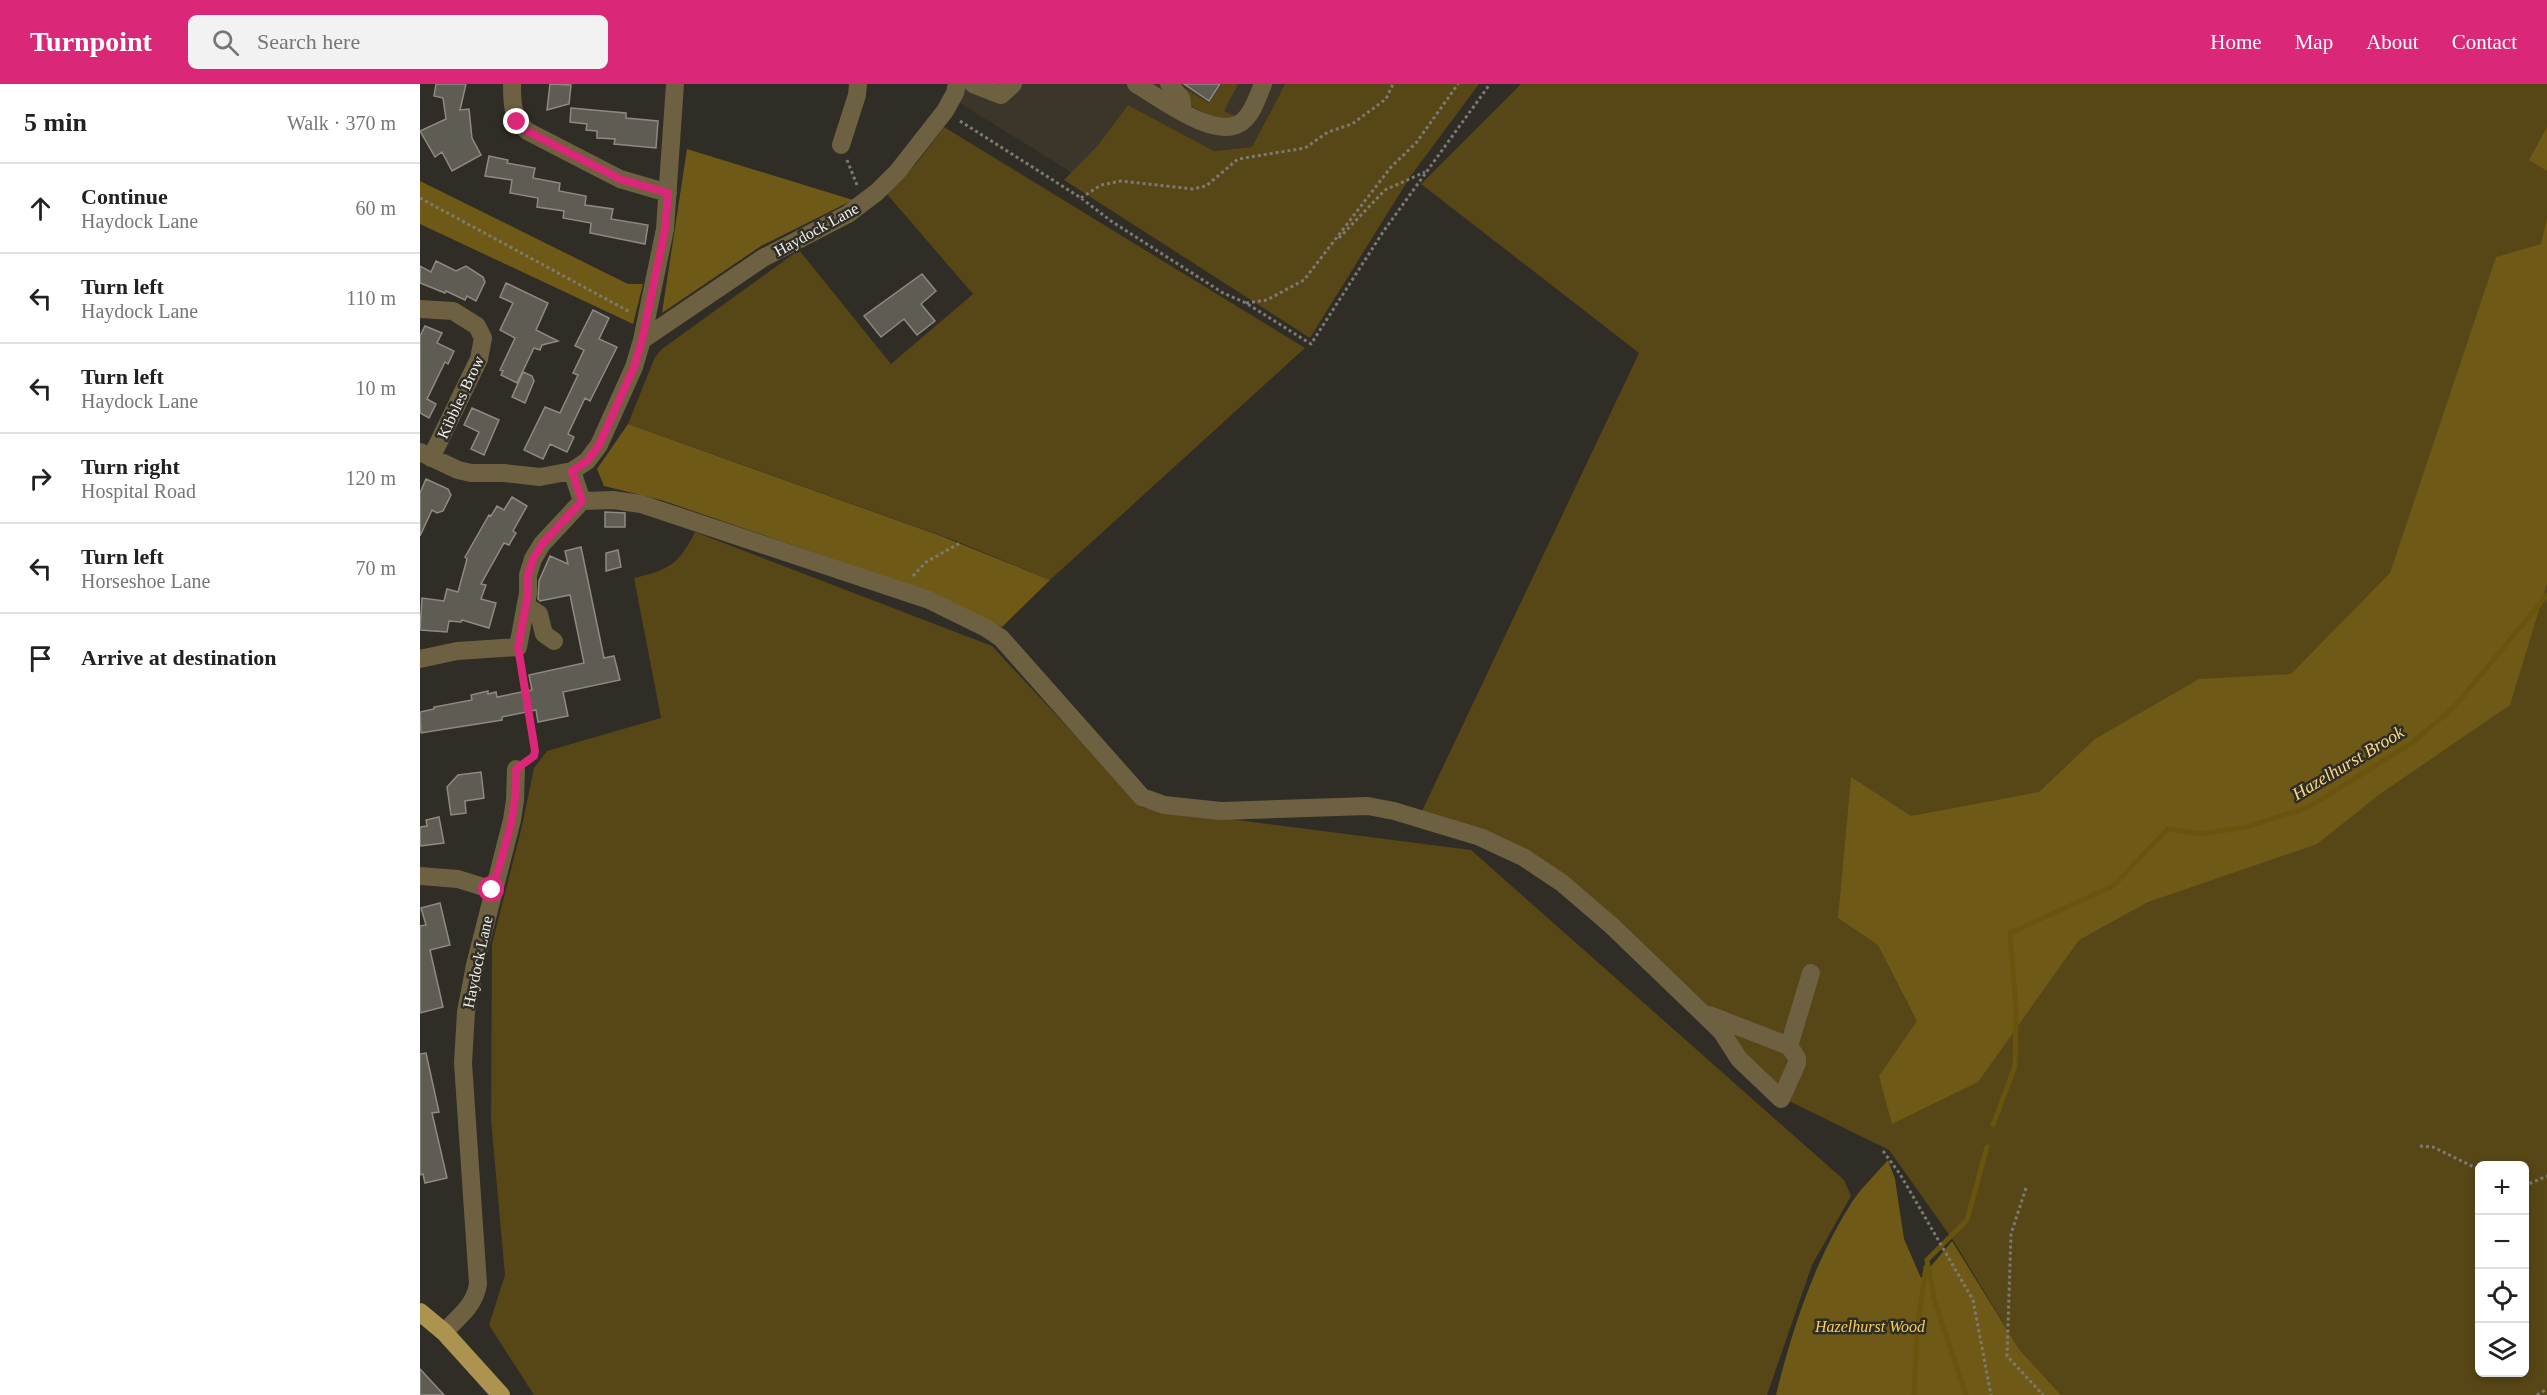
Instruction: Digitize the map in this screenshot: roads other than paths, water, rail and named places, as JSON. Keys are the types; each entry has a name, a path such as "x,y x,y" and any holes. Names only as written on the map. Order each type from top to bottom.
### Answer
{"main road":[{"path":"420,1312 444,1332 501,1395"}],"street":[{"path":"512,84 513,113 517,122 527,131 620,179 668,193"},
{"path":"426,455 471,474 511,473 540,477 572,471 587,461 599,445 634,367 646,321 665,229 675,84"},
{"path":"841,145 857,95 858,84"},
{"name":"Haydock Lane","path":"642,340 763,258 848,214 864,202 898,171 945,111 955,93 957,84"},
{"path":"973,84 1001,95 1013,84"},
{"path":"1136,84 1210,126 1226,128 1242,122 1248,115 1263,84"},
{"path":"1169,84 1181,98 1183,111"},
{"name":"Kibbles Brow","path":"420,309 453,311 477,327 483,338 479,359 426,455"},
{"path":"572,471 582,501"},
{"path":"420,660 456,651 518,647 526,606 528,575 533,559 548,536 582,501 613,500 641,504 929,600 986,628 1001,638 1142,797 1164,805 1221,811 1368,806 1394,811 1480,837 1523,857 1562,884 1612,926 1721,1031 1743,1064 1780,1099 1797,1064 1797,1058 1789,1046 1702,1012"},
{"path":"526,606 538,614 544,634 554,641"},
{"name":"Haydock Lane","path":"444,1332 471,1304 476,1295 463,1063 466,1012 492,890 512,820 516,769"},
{"path":"420,876 458,879 492,890"},
{"path":"1789,1046 1811,973"}],"waterway":[{"name":"Hazelhurst Brook","path":"1993,1125 2015,1066 2016,1008 2010,933 2113,886 2168,829 2202,834 2246,827 2307,808 2412,743 2455,706 2547,595"},
{"name":"Hazelhurst Brook","path":"1966,1395 1934,1299 1927,1260 1967,1220 1987,1147"},
{"name":"Hazelhurst Brook","path":"1914,1395 1917,1330 1926,1267"}],"park label":[{"name":"Hazelhurst Wood","path":"1870,1326"}]}
